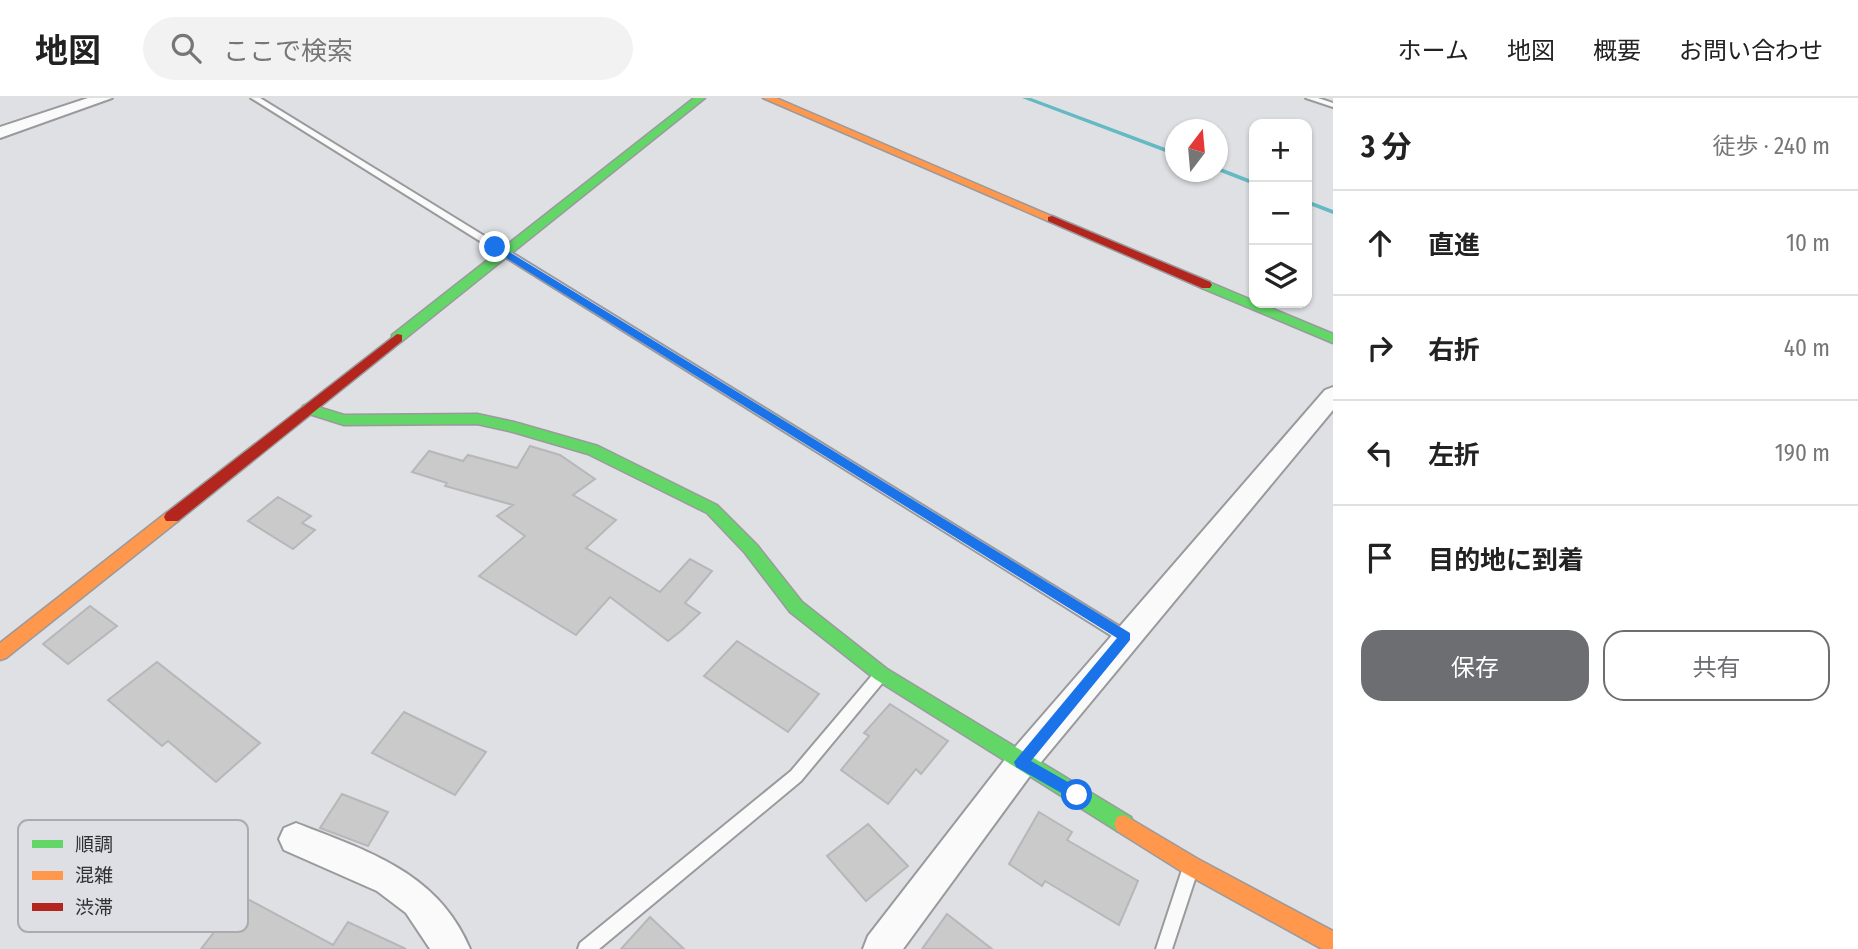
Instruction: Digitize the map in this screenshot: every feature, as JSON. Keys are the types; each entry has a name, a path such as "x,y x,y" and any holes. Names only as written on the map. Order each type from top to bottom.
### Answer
{"street":[{"path":"0,133 104,98"},
{"path":"0,653 700,98"},
{"path":"768,98 1333,339"},
{"path":"881,949 1021,762 1333,395"},
{"path":"308,409 344,420 477,419 593,450 712,509 751,549 796,607 881,674 1191,866 1333,943"},
{"path":"296,839 389,879 418,901 452,949"}],"lane":[{"path":"255,98 1125,637"},
{"path":"1310,98 1333,105"},
{"path":"586,949 796,776 881,674"},
{"path":"1164,949 1191,866"}],"building":[{"path":"530,446 560,455 595,479 573,495 616,520 586,548 660,592 690,559 712,571 685,603 700,613 668,641 610,597 576,635 479,576 525,536 497,516 513,505 445,486 447,483 412,472 429,451 463,461 468,455 517,468"},
{"path":"278,497 311,516 302,523 315,530 293,549 248,521"},
{"path":"90,606 117,626 68,664 43,644"},
{"path":"737,641 819,694 788,732 704,676"},
{"path":"157,662 260,743 216,782 168,741 162,746 108,700"},
{"path":"890,704 948,741 921,774 916,769 888,804 841,770 869,736 864,733"},
{"path":"404,712 486,752 455,795 372,753"},
{"path":"342,794 388,812 368,846 320,828"},
{"path":"1039,812 1072,832 1067,840 1138,881 1119,925 1045,881 1042,886 1009,864"},
{"path":"868,824 908,866 866,901 827,856"},
{"path":"248,899 333,945 348,922 406,949 201,949 214,932 248,932"},
{"path":"947,914 992,949 922,949"},
{"path":"650,917 684,949 621,949"}],"waterway":[{"path":"1025,98 1165,150"},
{"path":"1228,173 1251,182"},
{"path":"1312,204 1333,212"}],"traffic: fast":[{"path":"397,338 700,98"},
{"path":"1206,285 1333,339"},
{"path":"308,409 344,420 477,419 514,427 593,450 712,509 751,549 796,607 881,674 1124,824"}],"traffic: slow":[{"path":"768,98 1052,219"},
{"path":"0,653 172,517"},
{"path":"1124,824 1191,866 1333,943"}],"traffic: jam":[{"path":"1052,219 1206,285"},
{"path":"172,517 397,338"}],"route":[{"path":"495,247 1125,637 1021,762 1077,795"}]}
